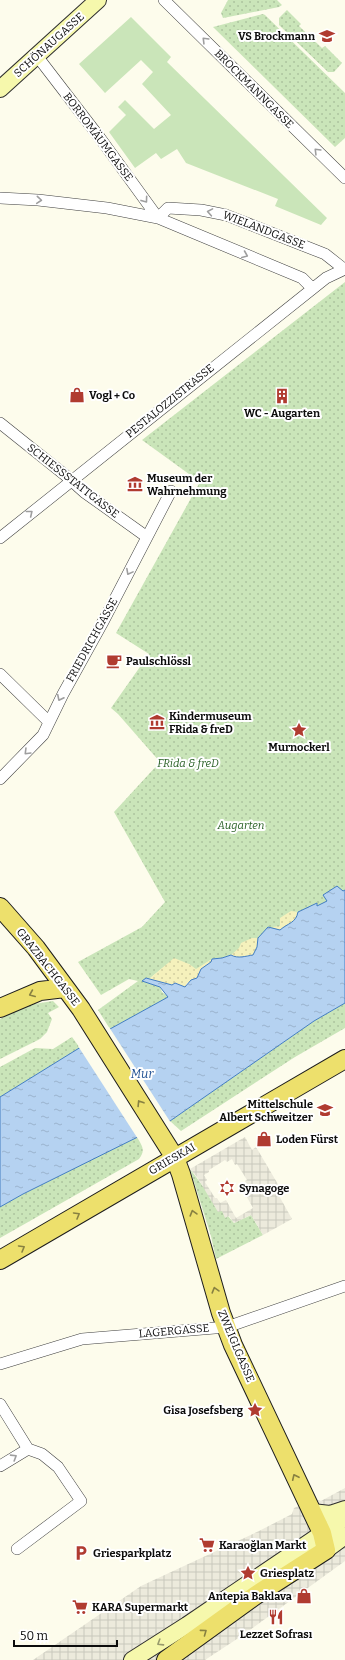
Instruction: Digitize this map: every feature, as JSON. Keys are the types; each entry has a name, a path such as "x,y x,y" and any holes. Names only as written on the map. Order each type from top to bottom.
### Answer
{"main road":[{"name":"SCHÖNAUGASSE","path":"0,90 98,0"},
{"name":"GRAZBACHGASSE","path":"0,907 36,948 81,1009 161,1136"},
{"path":"0,1008 40,991 65,988"},
{"name":"GRIESKAI","path":"0,1260 345,1059"},
{"name":"ZWEIGLGASSE","path":"161,1136 175,1158 181,1174 221,1313 233,1344 312,1512 324,1542"},
{"path":"312,1512 330,1514 345,1509"},
{"path":"166,1660 256,1595 324,1542 345,1518"},
{"path":"132,1660 324,1542 345,1536"}],"street":[{"name":"BROCKMANNGASSE","path":"164,0 345,178"},
{"name":"BORROMÄUMGASSE","path":"37,56 100,138 158,218"},
{"path":"0,198 38,200 107,208 158,218 302,278 312,288"},
{"name":"WIELANDGASSE","path":"158,218 168,208 201,210 226,214 325,254 345,269"},
{"name":"PESTALOZZISTRASSE","path":"0,538 312,288 326,278 345,269"},
{"name":"SCHIESSSTATTGASSE","path":"0,423 84,492 147,537"},
{"name":"FRIEDRICHGASSE","path":"0,779 43,735 62,694 104,620 170,491"},
{"path":"0,674 49,722"},
{"name":"LAGERGASSE","path":"0,1364 82,1339 227,1327 345,1286"},
{"path":"0,1404 28,1449 42,1454 58,1467 81,1501 17,1549"},
{"path":"0,1466 28,1449"}],"green space":[{"path":"228,0 277,0 282,5 279,7 223,18 221,13"},
{"path":"287,10 301,24 299,26 322,48 325,46 342,63 334,72 328,72 279,25 279,18"},
{"path":"263,14 345,93 345,138 335,147 213,27"},
{"path":"131,17 171,57 167,62 327,218 321,225 275,206 278,199 186,163 177,149 161,159 156,153 135,168 109,132 126,115 118,107 125,100 154,129 171,115 142,84 153,72 141,60 105,93 79,64"},
{"name":"Augarten","path":"345,282 345,890 317,906 257,947 222,958 212,959 196,970 189,964 165,966 149,979 146,978 143,981 160,987 162,992 169,997 110,1029 98,1010 138,981 129,979 101,995 78,962 142,927 165,902 114,812 160,762 111,708 149,654 116,633 200,482 142,440"},
{"path":"53,1001 59,1007 48,1013 52,1019 47,1032 40,1039 0,1059 0,1019 28,1005"},
{"path":"345,1003 345,1028 295,1057 181,1131 170,1121 314,1021"},
{"path":"72,1037 80,1048 0,1097 0,1067 35,1048 53,1049"},
{"path":"137,1137 143,1150 139,1159 0,1238 0,1207"},
{"path":"190,1169 222,1211 234,1223 251,1215 263,1235 216,1259 211,1236"}],"sand":[{"path":"291,911 298,912 294,921 280,930 272,927 280,926 280,918"},
{"path":"252,938 258,938 254,955 239,957 231,955 239,948 241,943"},
{"path":"174,958 189,964 196,969 212,959 211,962 201,969 197,978 187,983 185,987 176,983 172,985 149,979"}],"shaded area":[{"path":"245,1137 252,1150 256,1147 282,1191 278,1194 292,1219 263,1235 251,1215 234,1223 229,1216 225,1218 222,1211 218,1212 197,1177 190,1169","holes":["232,1159 235,1165 237,1164 247,1180 245,1181 248,1187 243,1190 253,1208 236,1218 226,1200 220,1203 217,1198 215,1198 205,1182 207,1180 204,1175 225,1160 227,1162"]},
{"name":"Griesplatz","path":"345,1488 345,1561 243,1635 205,1660 33,1660 141,1586 259,1531 292,1514 294,1508 314,1499 321,1501"}],"water":[{"name":"Mur","path":"337,886 343,891 345,890 345,1003 314,1021 170,1121 23,1194 0,1207 0,1097 110,1029 168,997 160,987 142,981 146,978 172,985 175,983 185,987 191,980 197,978 201,969 211,962 212,959 231,955 239,957 253,955 257,947 258,938 268,927 280,930 294,921 298,912 317,903 317,906 327,901 323,895"}],"pier":[{"path":"109,1027 171,1123 138,1139 78,1046"}],"place":[{"name":"VS Brockmann","path":"327,36"},
{"name":"Vogl + Co","path":"77,395"},
{"name":"WC - Augarten","path":"282,396"},
{"name":"Museum der Wahrnehmung","path":"135,484"},
{"name":"Paulschlössl","path":"114,661"},
{"name":"Kindermuseum FRida & freD","path":"157,722"},
{"name":"Murnockerl","path":"299,730"},
{"name":"Mittelschule Albert Schweitzer","path":"325,1110"},
{"name":"Loden Fürst","path":"264,1139"},
{"name":"Synagoge","path":"227,1188"},
{"name":"Gisa Josefsberg","path":"255,1410"},
{"name":"Karaoğlan Markt","path":"207,1545"},
{"name":"Griesparkplatz","path":"81,1553"},
{"name":"Griesplatz","path":"248,1573"},
{"name":"Antepia Baklava","path":"304,1596"},
{"name":"KARA Supermarkt","path":"80,1607"},
{"name":"Lezzet Sofrası","path":"276,1617"}],"park label":[{"name":"FRida & freD","path":"188,763"}]}
